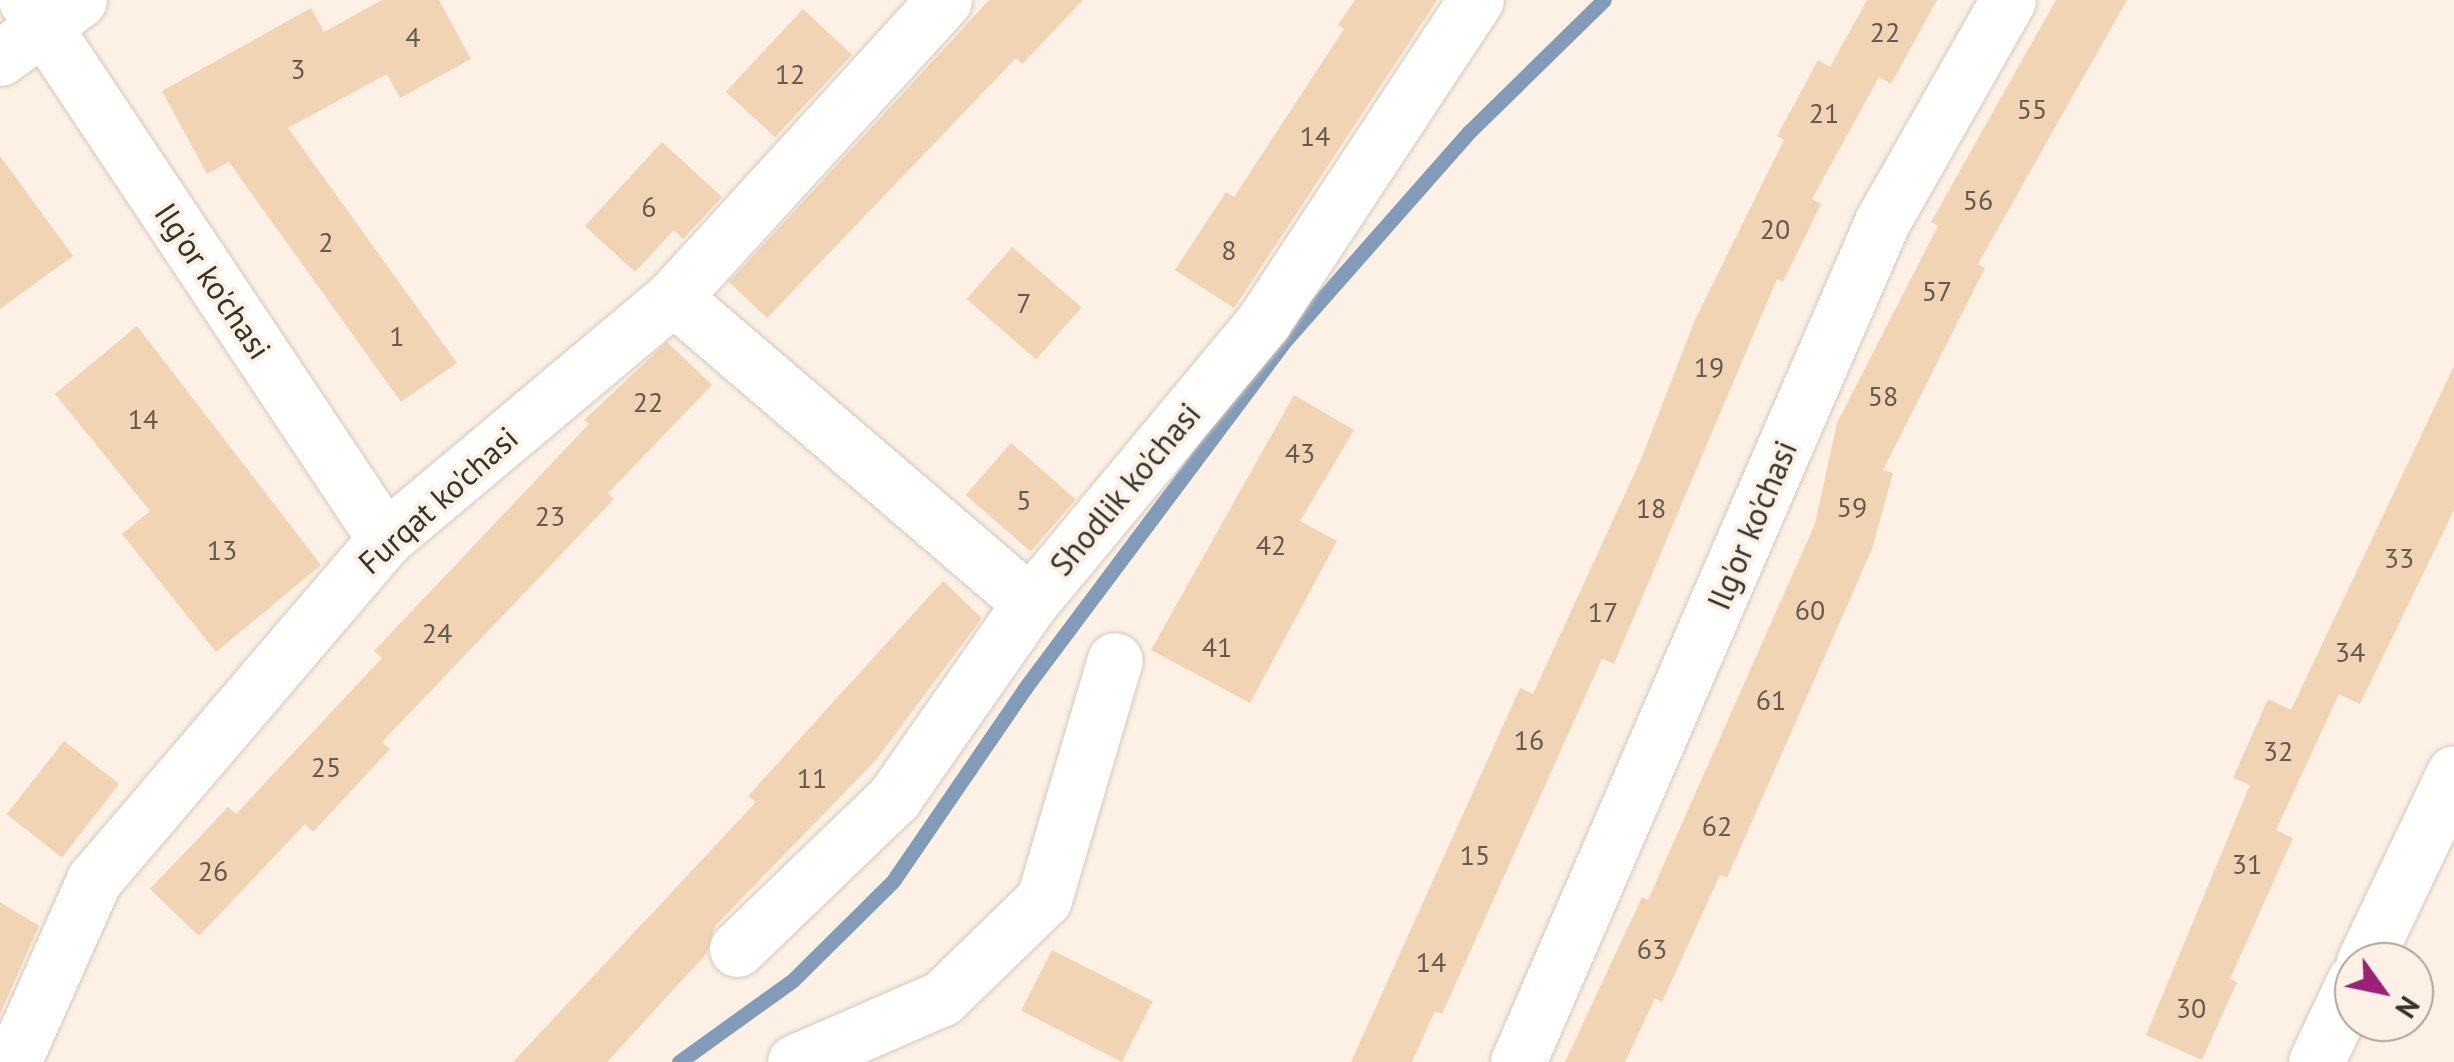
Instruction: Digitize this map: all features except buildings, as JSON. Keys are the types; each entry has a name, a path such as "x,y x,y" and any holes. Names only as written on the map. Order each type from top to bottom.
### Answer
{"street":[{"name":"Furqat ko'chasi","path":"13,1062 94,880 385,539 673,296 944,0"},
{"name":"Shodlik ko'chasi","path":"737,950 894,798 1030,603 1264,321 1476,0"},
{"name":"Ilg'or ko'chasi","path":"1518,1062 1882,222 2008,0"},
{"name":"Ilg'or ko'chasi","path":"0,58 49,8 385,539"},
{"path":"673,296 1030,603"},
{"path":"795,1062 942,998 1044,899 1114,660"},
{"path":"2374,942 2454,773"},
{"path":"2316,1062 2334,1024"}],"waterway":[{"path":"679,1062 793,980 893,881 1025,688 1282,344 1470,131 1604,0"}]}
